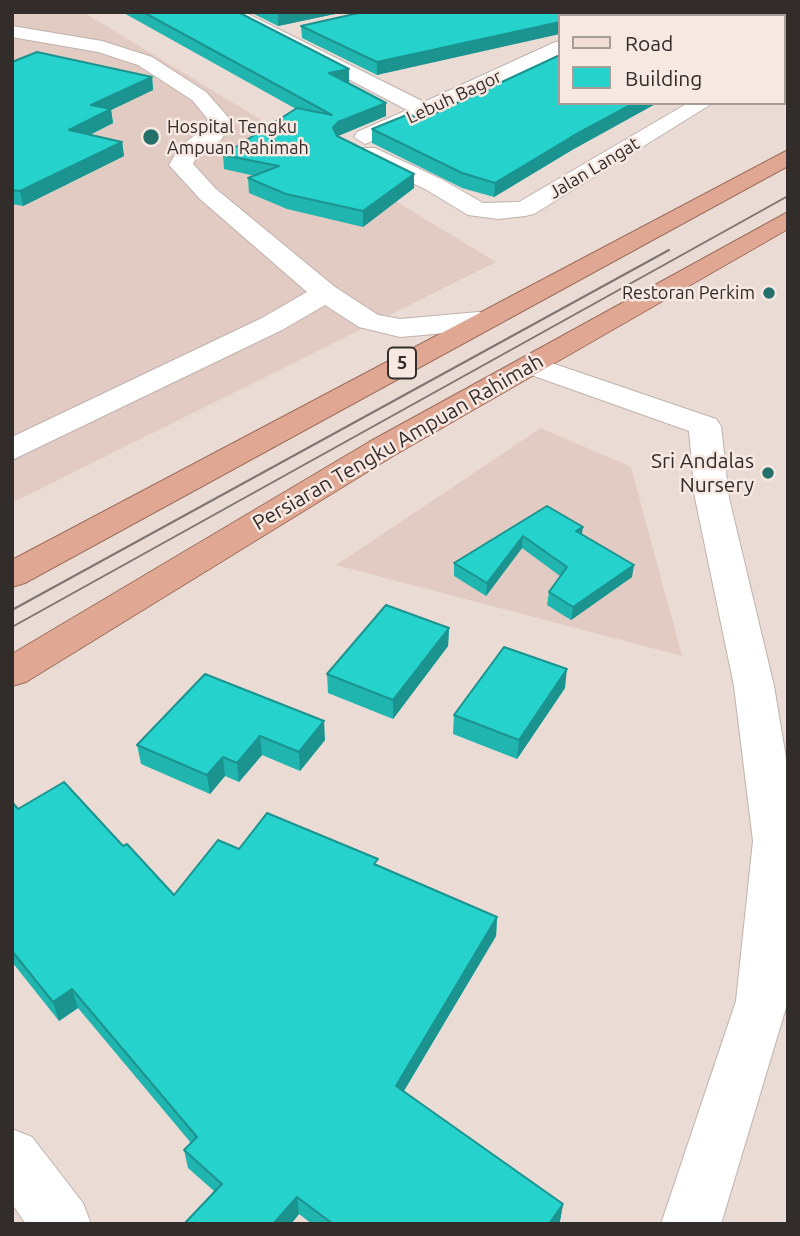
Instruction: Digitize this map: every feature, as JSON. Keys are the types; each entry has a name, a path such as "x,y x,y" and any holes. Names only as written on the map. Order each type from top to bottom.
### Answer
{"highway":[{"name":"5","path":"14,573 788,157"},
{"name":"Persiaran Tengku Ampuan Rahimah","path":"12,672 30,655 229,538 788,219"}],"street":[{"path":"230,12 426,111"},
{"path":"276,36 304,30"},
{"path":"12,31 102,47 145,61 199,96 218,117 219,126 213,135 188,151 181,165 208,194 325,293 369,321 400,328 479,321"},
{"name":"Lebuh Bagor","path":"347,144 426,111 558,48"},
{"name":"Jalan Langat","path":"347,144 433,184 477,211 526,209 701,105"},
{"path":"12,450 272,324 325,293"},
{"path":"531,365 705,426 712,498 752,673 776,841 762,1000 691,1224"},
{"path":"14,1163 62,1224"}],"shaded area":[{"name":"Hospital Tengku Ampuan Rahimah","path":"12,12 83,12 496,262 12,503"},
{"path":"541,428 631,467 682,656 336,565"}],"building":[{"path":"143,12 238,12 349,69 329,73 386,103 338,122 333,128 337,136 414,174 363,211 286,194 248,178 279,166 223,155 297,108 332,115"},
{"path":"363,12 564,14 558,14 558,22 377,62 301,26"},
{"path":"788,12 788,20 786,21 786,14 648,14"},
{"path":"37,52 152,77 91,105 111,109 69,130 122,142 20,191 12,190 12,62"},
{"path":"558,56 558,105 630,105 495,183 462,173 372,129 409,114 420,120"},
{"path":"547,506 583,527 576,531 634,565 573,607 549,592 567,567 523,536 487,583 454,563"},
{"path":"386,605 449,628 393,700 327,674"},
{"path":"504,647 567,669 519,740 454,715"},
{"path":"205,674 324,721 299,752 260,736 237,763 223,757 207,775 137,745"},
{"path":"64,782 123,846 127,844 174,895 218,840 239,849 267,813 378,859 374,864 497,917 396,1086 563,1204 549,1224 333,1224 297,1197 273,1224 184,1224 222,1184 184,1150 197,1137 72,989 53,1002 12,951 12,802 18,809"}],"tram line":[{"path":"12,627 788,196"},
{"path":"12,610 669,250"}],"place":[{"name":"Hospital Tengku Ampuan Rahimah","path":"151,137"},
{"name":"Restoran Perkim","path":"769,293"},
{"name":"Sri Andalas Nursery","path":"768,473"}]}
